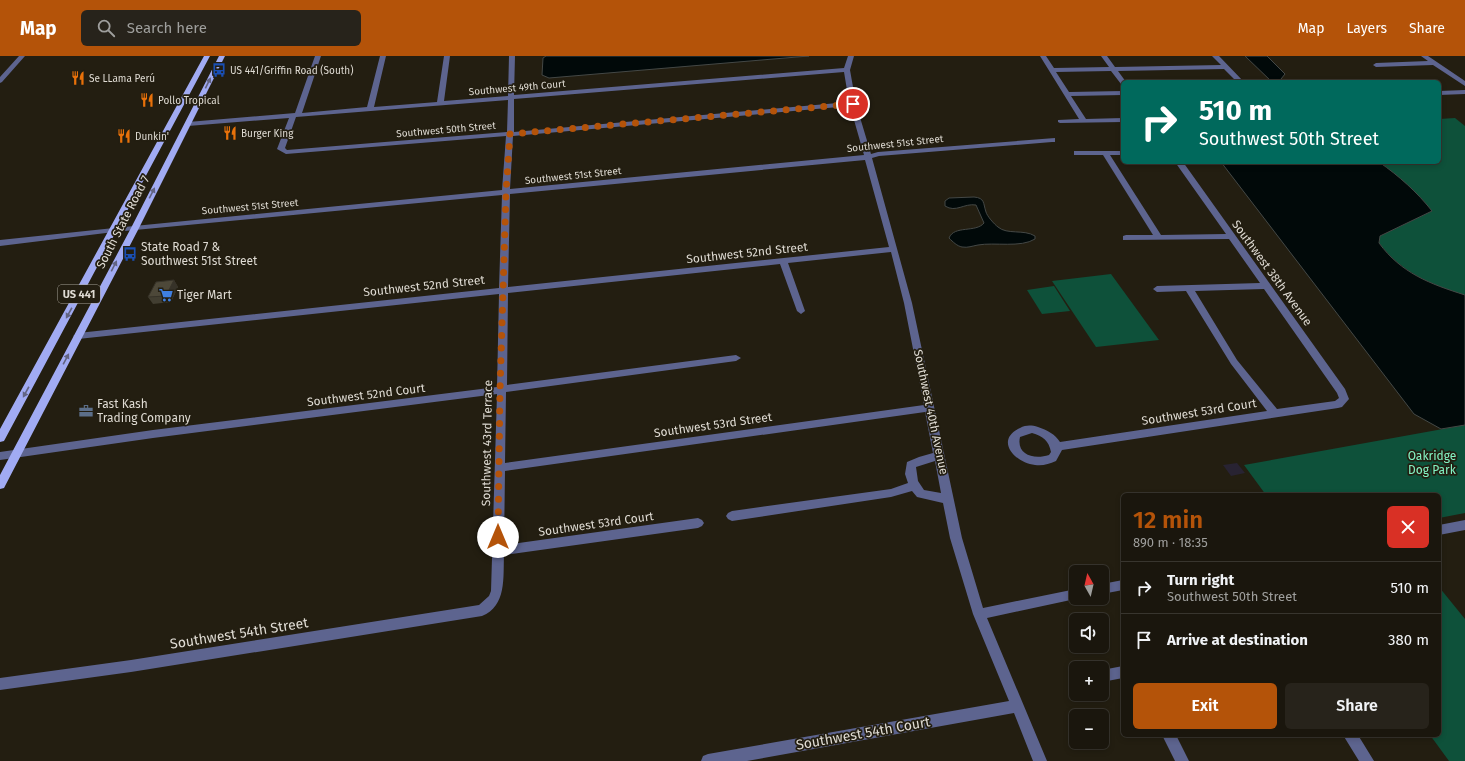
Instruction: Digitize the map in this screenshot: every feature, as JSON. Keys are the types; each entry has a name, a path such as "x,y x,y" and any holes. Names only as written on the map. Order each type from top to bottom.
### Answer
{"main road":[{"name":"South State Road 7","path":"0,438 207,56"},
{"name":"South State Road 7","path":"0,485 222,56"},
{"path":"176,114 178,121 188,124"},
{"path":"169,126 178,129 182,135"}],"street":[{"path":"0,80 22,56"},
{"path":"296,115 318,56"},
{"path":"370,109 383,56"},
{"path":"440,103 447,56"},
{"name":"Southwest 43rd Terrace","path":"482,610 494,599 497,591 500,390 512,56"},
{"name":"Southwest 40th Avenue","path":"851,56 847,70 853,104 869,157 908,303 956,538 979,614 1040,761"},
{"path":"1043,56 1083,120"},
{"path":"1104,56 1121,80"},
{"path":"1215,56 1239,80"},
{"path":"1424,56 1465,84"},
{"path":"1376,65 1434,63"},
{"path":"1052,70 1226,68"},
{"name":"Southwest 49th Court","path":"188,124 847,70"},
{"path":"1441,93 1465,92"},
{"path":"1067,94 1121,94"},
{"name":"Southwest 50th Street","path":"296,115 281,149 286,152 853,104"},
{"path":"1060,121 1121,120"},
{"name":"Southwest 51st Street","path":"0,243 134,228 869,157 878,154 1052,140"},
{"path":"1077,153 1121,152"},
{"path":"1105,153 1158,237"},
{"name":"Southwest 38th Avenue","path":"1180,164 1342,392 1344,399"},
{"path":"1126,238 1231,236"},
{"name":"Southwest 52nd Street","path":"78,336 893,249"},
{"path":"783,261 801,310"},
{"path":"1157,289 1267,286"},
{"path":"1189,288 1234,362 1275,414"},
{"name":"Southwest 52nd Court","path":"0,456 736,358"},
{"name":"Southwest 53rd Court","path":"1056,447 1338,404 1344,399"},
{"name":"Southwest 53rd Street","path":"499,468 930,408"},
{"path":"940,456 919,461 911,465 910,475 914,486 921,494 948,499"},
{"path":"732,516 891,493 914,486"},
{"name":"Southwest 53rd Court","path":"498,551 698,523"},
{"path":"1441,530 1465,525"},
{"path":"1109,588 1121,585"},
{"path":"979,614 1069,595"},
{"name":"Southwest 54th Street","path":"0,684 131,666 482,610"},
{"path":"1109,675 1121,672"},
{"name":"Southwest 54th Court","path":"708,761 1018,706"},
{"path":"1170,737 1182,761"},
{"path":"1351,737 1367,761"}],"shaded area":[{"path":"546,56 809,56 549,78 542,75 543,58"},
{"path":"1245,56 1267,56 1285,74 1281,79 1282,80 1270,80"},
{"path":"1223,164 1382,164 1414,191 1432,211 1380,236 1379,243 1407,270 1428,282 1465,295 1465,425 1441,429 1414,414"},
{"path":"974,197 982,200 988,216 998,227 1006,231 1031,234 1035,236 1035,239 1029,242 1015,244 984,244 966,247 957,245 949,238 952,234 960,230 976,228 984,223 976,205 968,205 953,209 945,206 945,201 949,198"},
{"path":"1237,463 1245,473 1231,476 1223,465"}],"green space":[{"path":"1455,118 1465,126 1465,295 1428,282 1407,270 1379,243 1380,236 1432,211 1420,197 1382,164 1441,164 1441,119"},
{"path":"1111,274 1159,340 1096,347 1052,281"},
{"path":"1054,286 1070,311 1042,314 1027,290"},
{"name":"Oakridge Dog Park","path":"1465,425 1465,513 1441,518 1441,493 1265,493 1244,465"},
{"path":"1441,589 1465,619 1465,761 1449,761 1431,737 1441,737"}],"building":[{"path":"174,280 166,296 148,297 156,282"}],"place":[{"name":"US 441/Griffin Road (South)","path":"219,70"},
{"name":"Se LLama Perú","path":"78,78"},
{"name":"Pollo Tropical","path":"147,100"},
{"name":"Burger King","path":"230,133"},
{"name":"Dunkin'","path":"124,136"},
{"name":"State Road 7 & Southwest 51st Street","path":"130,254"},
{"name":"Tiger Mart","path":"166,295"},
{"name":"Fast Kash Trading Company","path":"86,411"}],"route":[{"path":"498,537 500,390 506,193 510,134 853,104"}]}
